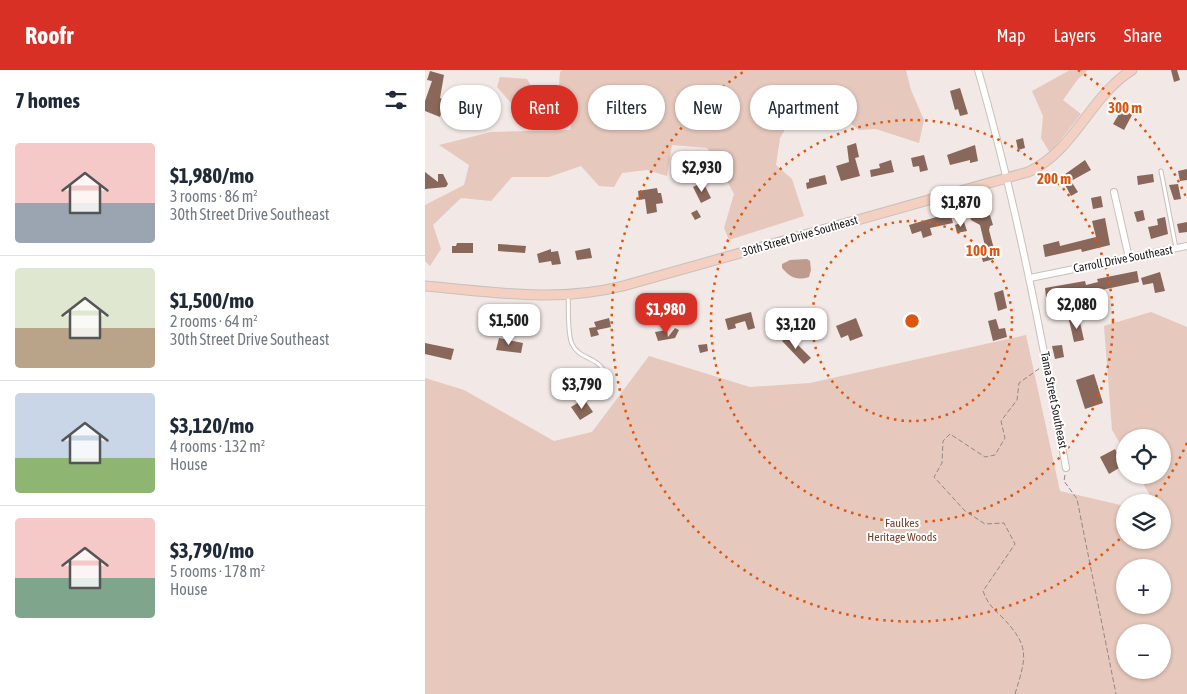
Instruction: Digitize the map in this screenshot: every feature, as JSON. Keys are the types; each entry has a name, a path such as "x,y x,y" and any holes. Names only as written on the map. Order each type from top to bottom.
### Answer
{"main road":[{"name":"30th Street Drive Southeast","path":"425,286 540,297 568,296 623,286 1028,172 1049,160 1118,80 1132,70"}],"street":[{"name":"Tama Street Southeast","path":"978,70 1007,178 1030,278 1066,468"},
{"path":"1114,192 1129,258"},
{"name":"Carroll Drive Southeast","path":"1030,278 1187,246"}],"lane":[{"path":"1161,171 1177,248"},
{"path":"568,296 571,342 578,352 600,363 606,376 603,390 598,395"}],"path":[{"path":"1015,694 1021,676 1024,646 1017,633 987,602 983,591 1015,544 1004,523 985,524 965,511 934,477 941,463 943,442 950,434 985,457 995,456 1005,438 1001,421 1017,400 1019,383 1047,363"},
{"path":"1066,468 1064,481 1077,499 1116,694"}],"green space":[{"path":"563,70 906,70 911,90 924,120 919,143 876,129 857,128 857,85 750,85 750,130 785,130 780,138 776,165 792,179 804,216 729,240 724,228 734,194 717,162 707,148 672,145 667,176 647,170 622,173 614,187 599,186 581,166 549,177 512,177 491,201 461,198 433,225 441,249 430,266 425,261 425,205 464,185 469,165 439,145 491,132 578,130 578,85 559,85 560,72"},
{"path":"1070,70 1088,70 1078,79 1063,100 1081,114 1050,153 1041,138 1043,116 1032,91"},
{"path":"500,77 527,79 531,85 511,85 511,103 501,92 501,85 498,85"},
{"name":"Faulkes Heritage Woods","path":"1151,312 1187,327 1187,694 425,694 425,378 464,390 554,441 592,432 649,356 750,387 810,383 1026,335 1060,491 1116,504 1116,549 1171,549 1171,494 1149,494 1143,484 1171,484 1171,429 1116,429 1116,437 1112,430 1104,326"}],"shaded area":[{"path":"807,259 810,261 811,270 809,277 800,279 794,277 782,268 782,264 790,260"}],"building":[{"path":"1171,70 1177,70 1180,80 1174,82"},
{"path":"430,71 444,75 442,85 440,85 440,117 425,111 425,101 432,81 427,80"},
{"path":"960,88 968,114 960,116 958,109 955,110 950,91"},
{"path":"1122,109 1132,115 1124,130 1113,124"},
{"path":"1023,138 1025,148 1018,150 1016,140"},
{"path":"856,143 859,157 855,158 860,176 841,181 836,166 849,162 847,146"},
{"path":"975,145 978,161 970,163 970,160 950,165 947,155"},
{"path":"924,155 928,170 920,172 919,166 913,167 911,158"},
{"path":"891,160 894,172 871,177 870,170 880,168 879,164"},
{"path":"1085,160 1091,170 1071,181 1078,192 1071,196 1061,177"},
{"path":"1187,169 1187,180 1180,181 1178,171"},
{"path":"425,172 438,182 438,174 443,174 448,184 446,187 425,189"},
{"path":"1153,174 1154,182 1138,185 1137,176"},
{"path":"825,175 827,184 807,189 806,183 809,182 809,179"},
{"path":"703,182 711,198 701,203 693,187"},
{"path":"1178,184 1181,199 1174,200 1169,185"},
{"path":"657,188 658,193 661,193 663,203 656,204 657,212 647,214 645,199 639,200 638,191"},
{"path":"1101,196 1103,207 1093,209 1091,198"},
{"path":"973,206 976,214 981,218 990,215 993,225 990,226 989,230 995,253 993,253 994,259 983,262 981,255 984,255 983,251 986,250 980,225 971,220 967,207"},
{"path":"697,210 701,217 695,220 691,213"},
{"path":"1143,210 1145,220 1137,222 1134,212"},
{"path":"950,213 953,223 930,228 932,235 923,238 921,231 912,234 909,225"},
{"path":"1165,217 1168,234 1151,239 1148,227 1158,225 1157,219"},
{"path":"1105,218 1110,245 1082,252 1081,249 1045,257 1043,245 1059,241 1060,246 1096,237 1092,221"},
{"path":"964,222 967,231 957,233 955,225"},
{"path":"1187,222 1187,232 1179,233 1177,224"},
{"path":"457,243 473,243 473,253 452,253 452,246 456,246"},
{"path":"498,244 526,246 525,253 498,251"},
{"path":"590,248 592,258 577,260 575,251"},
{"path":"551,249 551,252 558,251 561,264 552,265 551,261 539,263 537,254"},
{"path":"1137,271 1139,282 1078,295 1076,289 1046,297 1045,288 1085,281 1086,285 1098,282 1097,279"},
{"path":"1160,272 1165,291 1155,293 1153,283 1143,285 1141,278"},
{"path":"1003,290 1007,308 998,311 994,293"},
{"path":"751,312 755,328 748,330 745,321 735,324 736,328 728,330 725,319"},
{"path":"609,318 611,327 597,330 599,335 591,337 589,328 596,327 594,322"},
{"path":"856,318 863,336 850,341 848,335 841,338 836,326"},
{"path":"1079,318 1084,340 1074,342 1069,320"},
{"path":"996,319 999,329 1005,328 1007,337 993,341 988,321"},
{"path":"675,328 679,330 675,338 658,341 655,332 667,330 668,337"},
{"path":"788,335 811,358 804,364 782,341"},
{"path":"499,338 523,343 521,353 496,350"},
{"path":"425,343 454,349 451,360 425,354"},
{"path":"707,344 708,351 700,353 698,345"},
{"path":"1062,345 1064,357 1055,359 1052,346"},
{"path":"1094,374 1103,403 1085,409 1076,380"},
{"path":"584,399 593,412 580,420 571,407"},
{"path":"1115,449 1116,470 1109,474 1100,457"}]}
